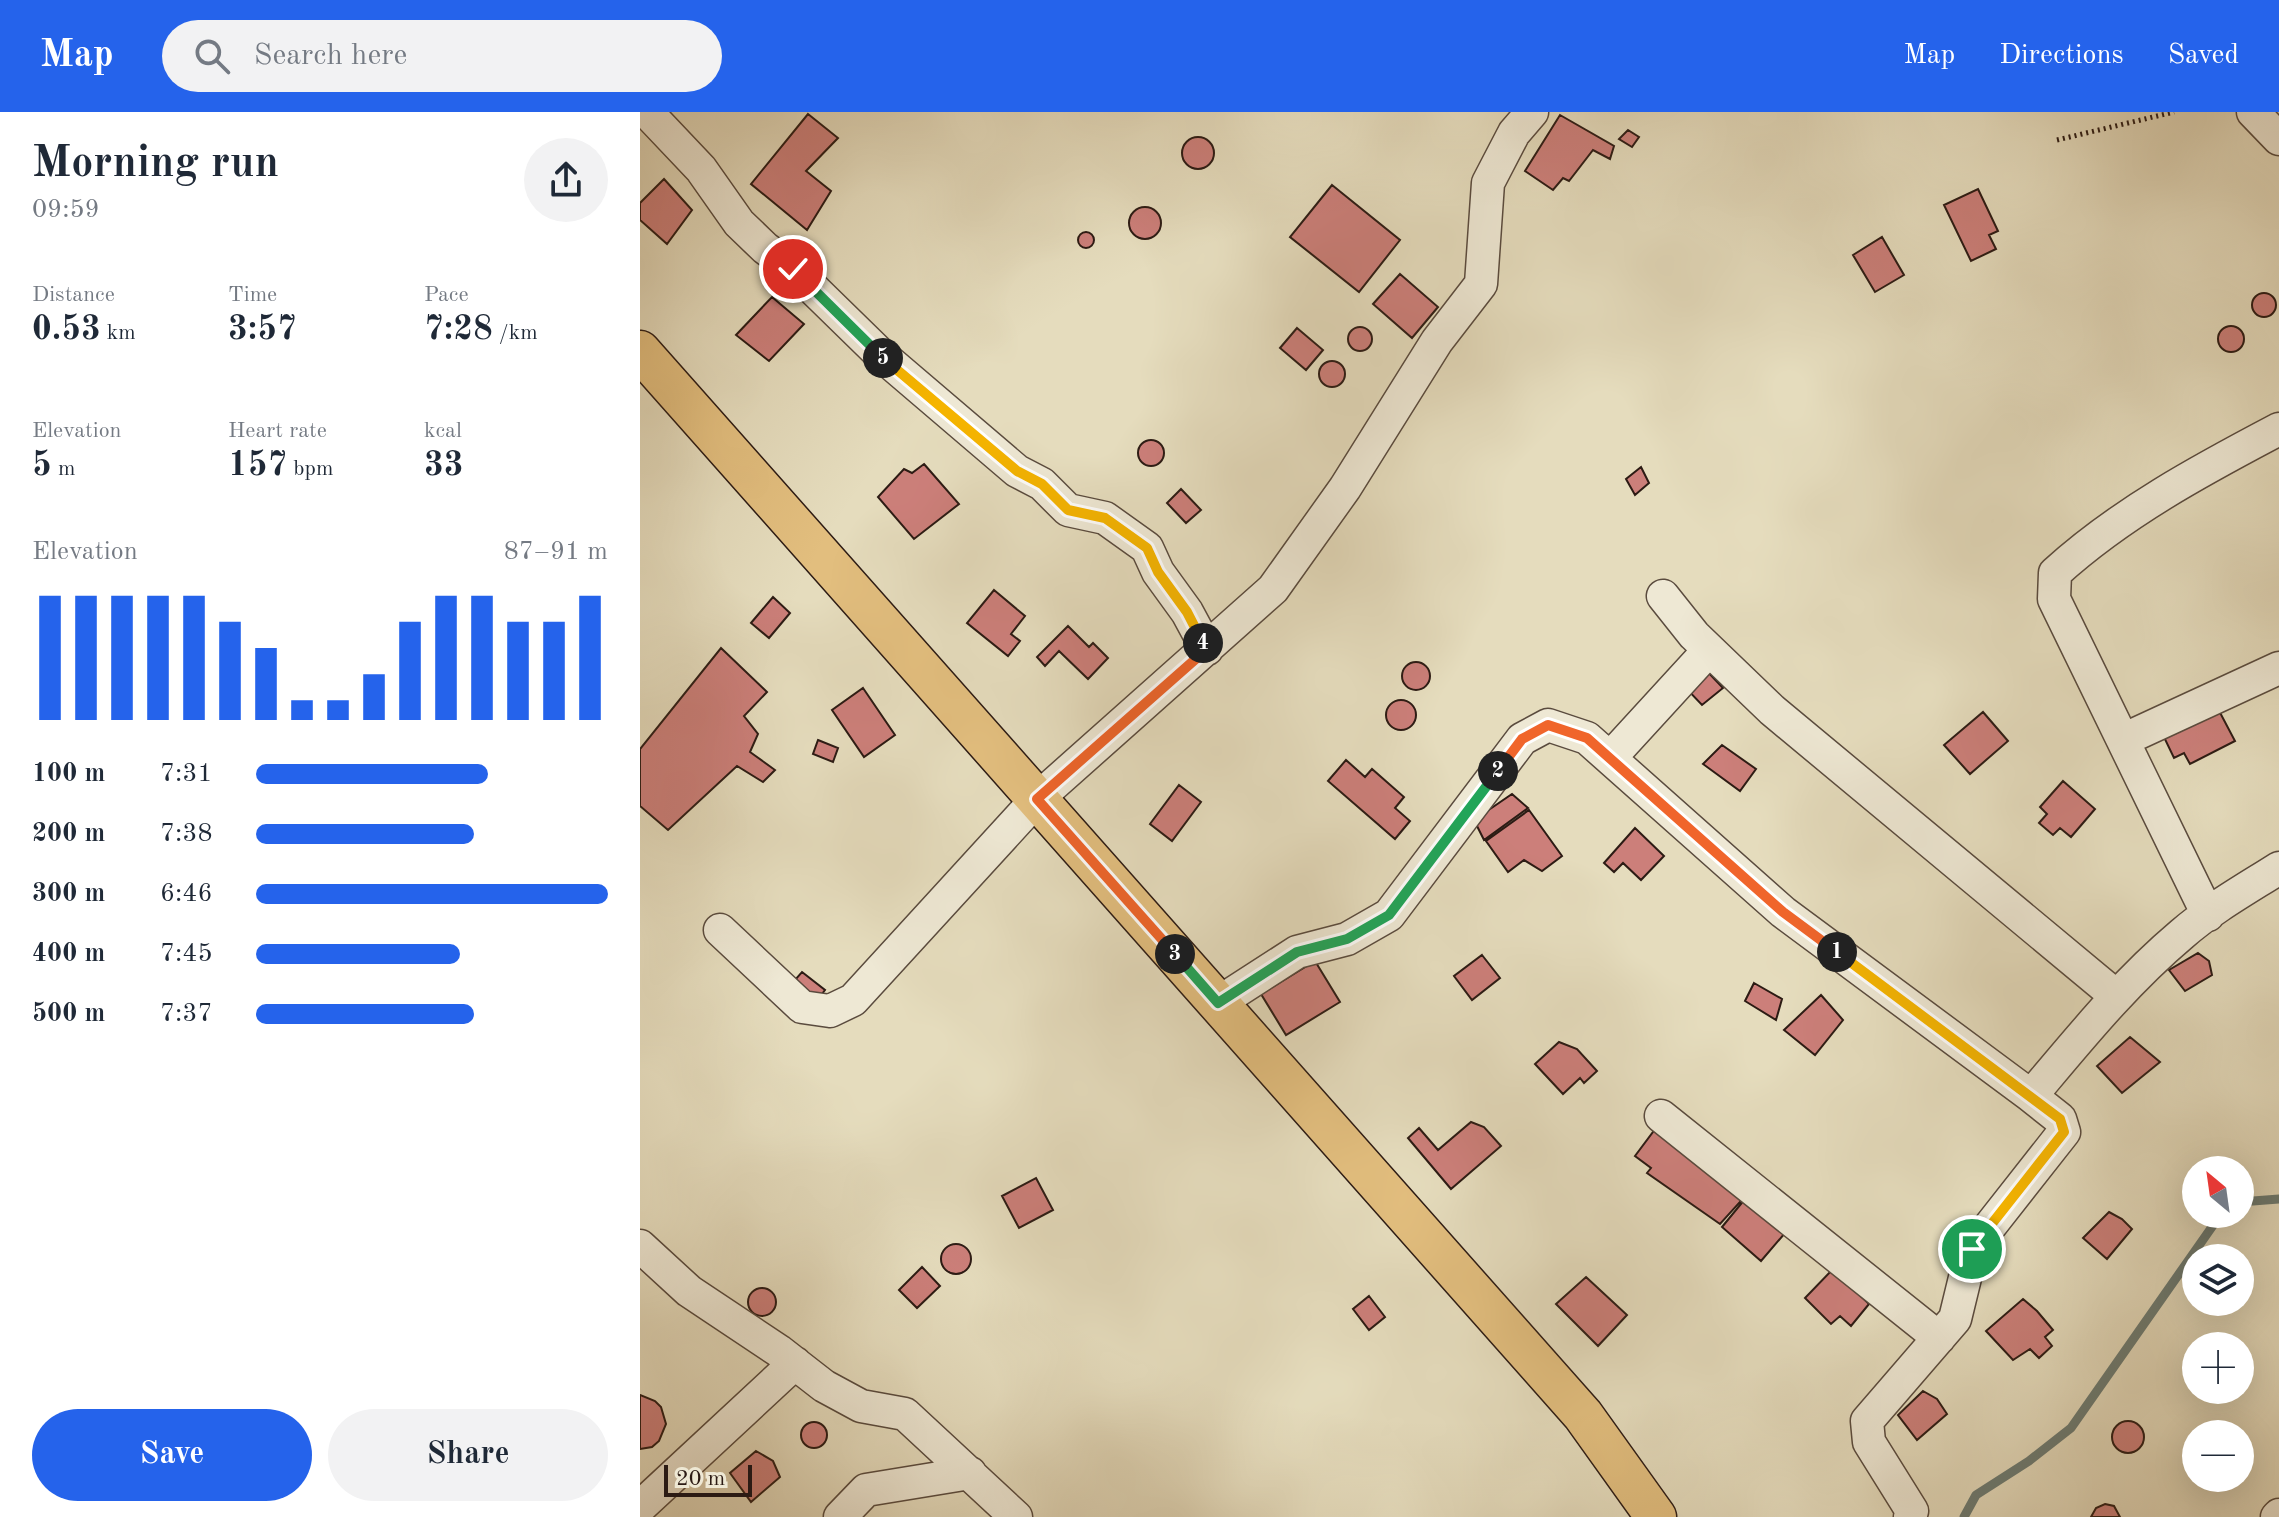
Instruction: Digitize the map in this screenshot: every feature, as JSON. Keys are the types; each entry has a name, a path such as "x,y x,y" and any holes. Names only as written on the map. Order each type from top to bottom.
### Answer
{"main road":[{"path":"640,351 1583,1415 1652,1515"}],"street":[{"path":"647,112 701,169 739,223 793,269 880,354 1017,471 1042,484 1068,510 1105,518 1147,548 1158,572 1187,612 1207,649"},
{"path":"2253,112 2279,139"},
{"path":"720,930 802,1007 830,1011 853,1000 1037,799 1273,589 1345,488 1437,341 1481,284 1488,183 1519,119"},
{"path":"2208,915 2054,599 2055,573 2082,548 2196,473 2279,429"},
{"path":"1663,596 1709,650 1772,710 2116,996"},
{"path":"1610,758 1709,650"},
{"path":"2123,740 2279,668"},
{"path":"1218,1003 1297,952 1347,939 1389,915 1522,739 1548,725 1587,738 1783,912 2060,1119 2064,1132 1972,1249 1955,1319 1867,1421 1869,1442 1912,1511 1910,1517"},
{"path":"2031,1096 2116,996 2183,933 2279,868"},
{"path":"1661,1116 1939,1338"},
{"path":"640,1246 689,1291 824,1386 861,1406 905,1414 1016,1517"},
{"path":"640,1507 795,1363"},
{"path":"840,1517 866,1490 970,1473"}],"path":[{"path":"2057,140 2174,112"}],"building":[{"path":"808,114 838,138 806,171 831,191 807,230 751,184"},
{"path":"1560,115 1614,146 1610,159 1593,150 1569,181 1563,178 1553,190 1525,171"},
{"path":"1628,130 1639,137 1632,147 1619,139"},
{"path":"1198,137 1210,141 1214,153 1210,165 1198,169 1186,165 1182,153 1186,141"},
{"path":"664,179 692,210 667,244 640,220 640,203"},
{"path":"1332,185 1400,240 1359,292 1290,237"},
{"path":"1978,189 1998,231 1989,235 1996,249 1971,261 1944,205"},
{"path":"1145,207 1156,212 1161,223 1156,234 1145,239 1134,234 1129,223 1134,212"},
{"path":"1086,232 1094,240 1086,248 1078,240"},
{"path":"1882,237 1904,275 1875,292 1853,255"},
{"path":"1400,274 1438,307 1412,338 1373,304"},
{"path":"2264,293 2273,296 2276,305 2273,314 2264,317 2255,314 2252,305 2255,296"},
{"path":"772,297 804,324 769,361 736,335"},
{"path":"2231,326 2240,330 2244,339 2240,348 2231,352 2222,348 2218,339 2222,330"},
{"path":"1360,327 1368,331 1372,339 1368,347 1360,351 1352,347 1348,339 1352,331"},
{"path":"1297,328 1323,350 1306,370 1280,348"},
{"path":"1332,361 1341,365 1345,374 1341,383 1332,387 1323,383 1319,374 1323,365"},
{"path":"1151,440 1160,444 1164,453 1160,462 1151,466 1142,462 1138,453 1142,444"},
{"path":"924,464 959,504 914,539 878,497 904,469 912,473"},
{"path":"1641,467 1649,483 1635,495 1626,479"},
{"path":"1181,489 1201,510 1186,523 1167,503"},
{"path":"994,590 1025,616 1011,634 1020,641 1008,656 967,623"},
{"path":"773,597 790,613 769,638 751,623"},
{"path":"1068,626 1089,647 1093,643 1108,658 1088,679 1059,651 1045,666 1037,657"},
{"path":"721,648 767,692 744,716 758,734 750,752 775,770 763,782 737,766 668,830 640,806 640,749"},
{"path":"1416,662 1426,666 1430,676 1426,686 1416,690 1406,686 1402,676 1406,666"},
{"path":"1705,669 1723,688 1702,705 1682,684"},
{"path":"863,688 895,735 864,757 832,710"},
{"path":"1401,700 1407,701 1415,709 1415,721 1407,729 1401,730 1395,729 1387,721 1386,715 1387,709 1395,701"},
{"path":"2216,705 2235,741 2190,764 2184,753 2174,758 2162,733"},
{"path":"1983,712 2008,741 1970,774 1944,745"},
{"path":"818,740 838,748 833,762 813,754"},
{"path":"1722,745 1756,769 1740,791 1703,764"},
{"path":"1346,760 1365,777 1372,769 1404,797 1395,808 1410,821 1395,839 1328,781"},
{"path":"2063,781 2095,809 2071,837 2060,828 2053,835 2039,823 2047,814 2040,807"},
{"path":"1179,785 1201,802 1172,841 1150,824"},
{"path":"1512,794 1528,808 1484,840 1474,820"},
{"path":"1529,810 1562,856 1542,871 1524,860 1508,872 1486,841"},
{"path":"1635,828 1664,856 1641,880 1623,863 1614,872 1604,863"},
{"path":"2198,953 2209,961 2212,975 2185,991 2169,970"},
{"path":"1482,955 1500,978 1472,1000 1454,976"},
{"path":"1315,961 1340,1002 1286,1035 1261,994"},
{"path":"802,972 825,990 818,999 794,981"},
{"path":"1754,983 1782,999 1776,1020 1745,1001"},
{"path":"1821,995 1843,1020 1815,1055 1784,1030"},
{"path":"2130,1037 2160,1062 2122,1093 2097,1066"},
{"path":"1559,1042 1577,1049 1597,1071 1584,1083 1580,1078 1563,1094 1535,1064"},
{"path":"1471,1122 1484,1127 1501,1146 1451,1189 1408,1138 1419,1128 1438,1150"},
{"path":"1659,1124 1750,1191 1720,1224 1647,1173 1651,1168 1635,1156"},
{"path":"1036,1178 1053,1210 1019,1228 1002,1196"},
{"path":"1745,1199 1785,1233 1761,1261 1722,1227"},
{"path":"2109,1212 2132,1229 2107,1259 2083,1238"},
{"path":"956,1244 962,1245 970,1253 970,1265 962,1273 956,1274 950,1273 942,1265 941,1259 942,1253 950,1245"},
{"path":"922,1267 940,1286 917,1308 899,1290"},
{"path":"1833,1269 1869,1304 1851,1326 1840,1316 1831,1324 1805,1298"},
{"path":"1586,1277 1627,1315 1598,1346 1556,1304"},
{"path":"762,1288 772,1292 776,1302 772,1312 762,1316 752,1312 748,1302 752,1292"},
{"path":"1369,1296 1385,1317 1369,1330 1353,1309"},
{"path":"2023,1299 2053,1330 2045,1337 2052,1346 2039,1358 2030,1349 2013,1360 1986,1331"},
{"path":"1923,1391 1937,1399 1947,1414 1917,1440 1898,1415"},
{"path":"640,1395 661,1407 666,1424 659,1441 652,1447 640,1449"},
{"path":"2128,1421 2139,1426 2144,1437 2139,1448 2128,1453 2117,1448 2112,1437 2117,1426"},
{"path":"814,1422 823,1426 827,1435 823,1444 814,1448 805,1444 801,1435 805,1426"},
{"path":"756,1451 773,1461 780,1477 751,1502 730,1473"},
{"path":"2105,1504 2114,1506 2120,1517 2091,1517 2096,1508"}],"waterway":[{"path":"2254,1201 2279,1199"},
{"path":"1964,1517 1976,1495 2029,1461 2071,1428 2211,1228"}],"route":[{"path":"793,269 880,354 1017,471 1042,484 1068,510 1105,518 1147,548 1158,572 1187,612 1207,649 1037,799 1218,1003 1297,952 1347,939 1389,915 1522,739 1548,725 1587,738 1783,912 2060,1119 2064,1132 1972,1249"}]}
